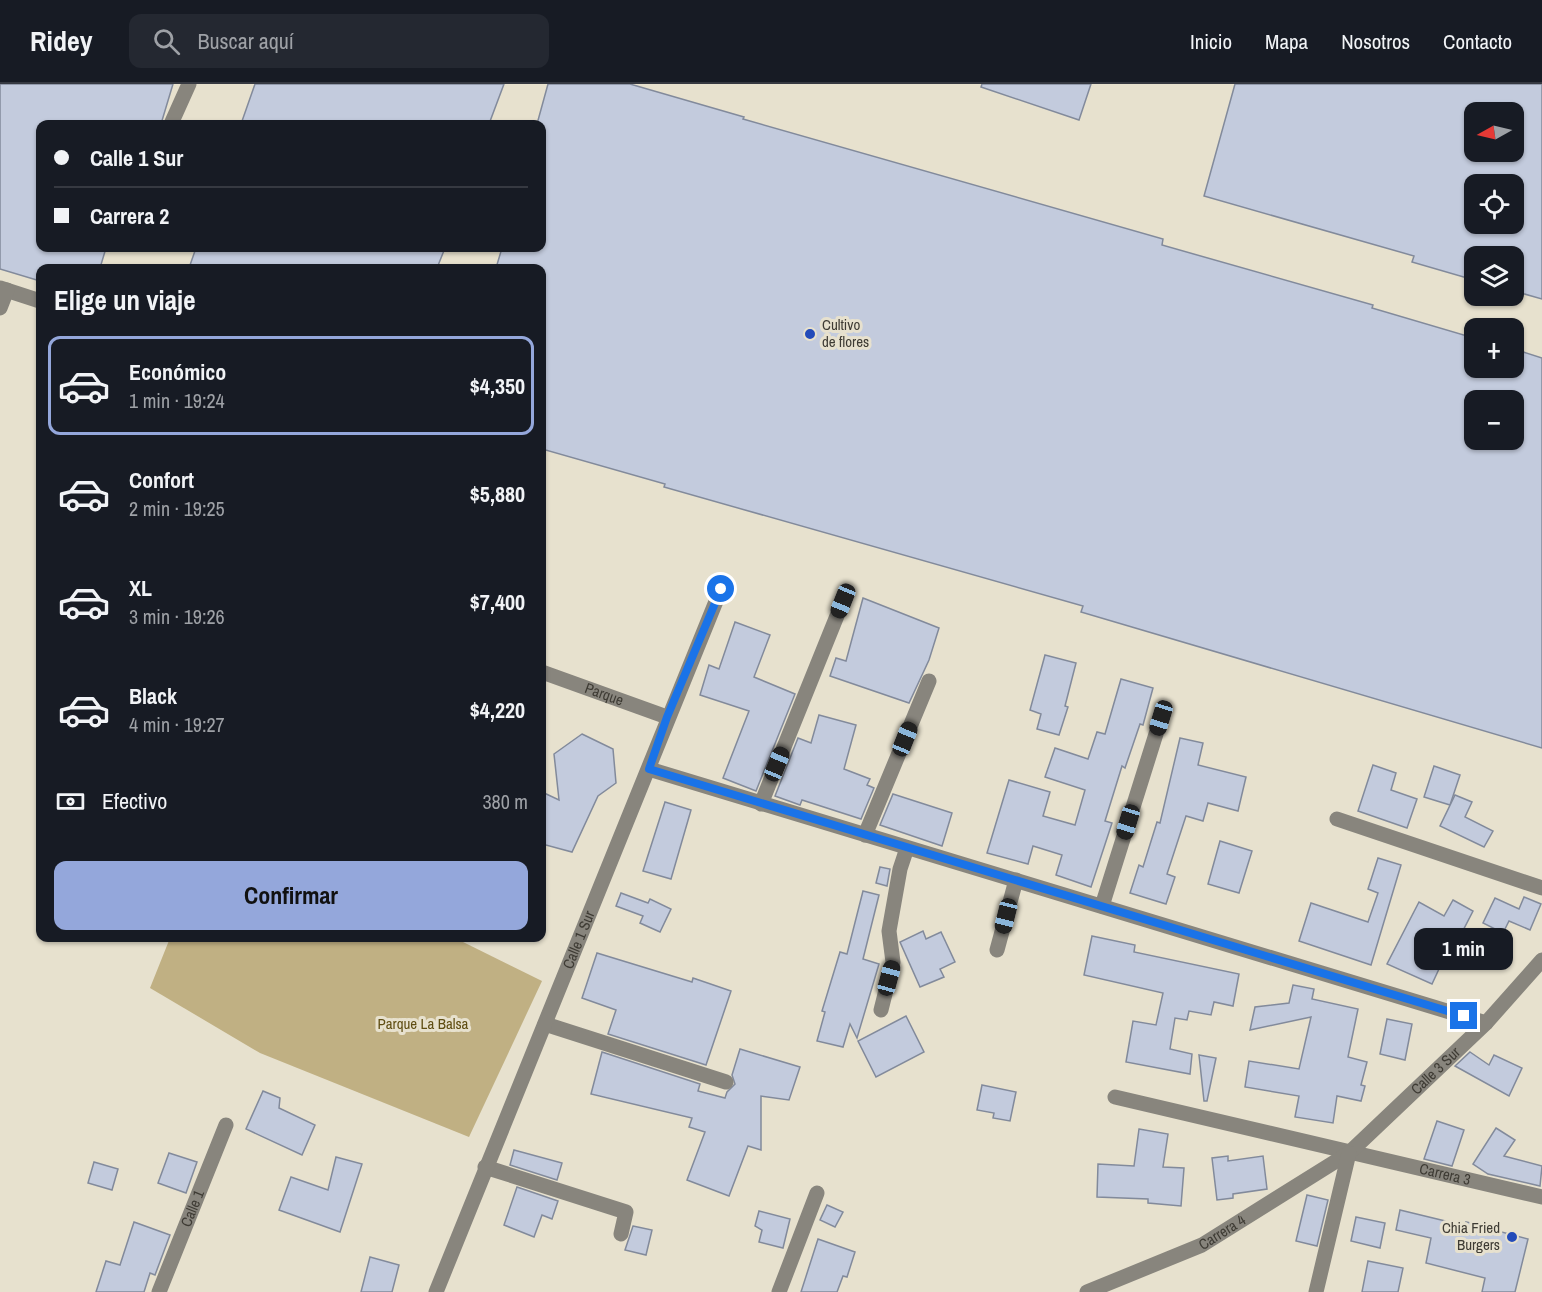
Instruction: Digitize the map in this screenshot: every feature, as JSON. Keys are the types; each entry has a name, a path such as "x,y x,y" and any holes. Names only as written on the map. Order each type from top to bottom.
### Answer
{"street":[{"path":"173,120 189,84"},
{"path":"0,308 4,289 36,301"},
{"name":"Calle 1 Sur","path":"436,1292 649,769 667,717 721,589"},
{"path":"761,804 843,601"},
{"name":"Parque","path":"546,673 667,717"},
{"path":"865,834 928,681"},
{"path":"1102,906 1161,718"},
{"path":"649,769 1486,1023"},
{"path":"1337,819 1542,888"},
{"path":"880,1010 893,963 889,932 900,869 907,848"},
{"path":"998,950 1016,880"},
{"name":"Calle 3 Sur","path":"1349,1153 1486,1023 1542,960"},
{"path":"545,1024 726,1082"},
{"name":"Carrera 3","path":"1114,1097 1349,1153 1541,1192"},
{"name":"Calle 1","path":"159,1292 226,1125"},
{"path":"1316,1292 1349,1153"},
{"name":"Carrera 4","path":"1087,1292 1202,1245 1349,1153"},
{"path":"485,1167 626,1212 621,1234"},
{"path":"779,1292 817,1193"}],"green space":[{"name":"Parque La Balsa","path":"168,942 463,942 542,981 469,1137 260,1053 150,988"}],"building":[{"path":"0,84 173,84 162,120 36,120 36,252 105,252 101,264 36,264 36,280 0,269"},
{"path":"255,84 504,84 490,120 242,120"},
{"path":"548,84 630,84 744,117 743,119 1163,239 1162,245 1373,305 1372,308 1464,335 1464,378 1524,378 1524,352 1542,358 1542,748 1081,612 1083,606 664,487 665,484 546,450 546,264 497,264 501,252 546,252 546,120 538,120"},
{"path":"982,84 1091,84 1079,120 981,87"},
{"path":"1235,84 1542,84 1542,299 1524,294 1524,246 1464,246 1464,277 1412,262 1414,256 1204,196"},
{"path":"195,252 443,252 439,264 190,264"},
{"path":"863,598 939,628 929,660 909,703 830,676 836,658 846,661"},
{"path":"735,622 770,635 754,677 795,694 756,791 723,778 749,711 700,695 709,665 719,669"},
{"path":"1045,655 1076,663 1065,706 1068,707 1059,735 1037,729 1041,714 1030,710"},
{"path":"1121,679 1153,688 1143,725 1140,724 1125,768 1122,766 1105,821 1112,823 1091,887 1056,875 1062,855 1033,846 1028,864 987,853 1009,780 1050,792 1043,816 1075,825 1085,790 1045,777 1055,748 1088,759 1097,732 1105,734"},
{"path":"819,715 856,725 844,769 870,779 867,785 874,788 861,819 802,800 800,805 775,796 798,738 811,743"},
{"path":"582,734 613,749 616,783 598,796 572,852 546,845 546,794 559,800 554,754"},
{"path":"1180,738 1203,743 1198,765 1246,777 1238,811 1208,803 1203,821 1186,816 1167,874 1175,877 1166,904 1130,893 1139,865 1143,867 1157,822 1160,823"},
{"path":"1373,765 1396,773 1391,790 1417,799 1407,828 1358,811"},
{"path":"1434,766 1460,775 1450,805 1424,797"},
{"path":"893,794 952,813 942,846 880,825"},
{"path":"1455,795 1472,802 1465,817 1493,831 1484,847 1440,826"},
{"path":"665,802 691,810 671,879 643,871"},
{"path":"1220,841 1252,851 1239,893 1208,884"},
{"path":"1378,858 1401,865 1371,965 1299,941 1311,903 1368,922 1378,893 1368,889"},
{"path":"880,867 890,869 887,886 876,883"},
{"path":"863,891 879,895 863,959 879,964 857,1038 850,1024 843,1047 817,1041 825,1012 822,1011 840,952 847,954"},
{"path":"621,893 648,903 650,899 671,909 660,932 640,923 643,916 616,906"},
{"path":"1524,897 1541,904 1530,930 1509,921 1503,933 1483,923 1495,898 1519,909"},
{"path":"1453,900 1473,911 1456,944 1452,941 1432,984 1387,964 1419,902 1444,916"},
{"path":"923,931 926,939 941,932 955,962 940,969 944,977 920,987 900,942"},
{"path":"1092,936 1135,945 1134,952 1239,974 1233,1006 1214,1002 1211,1015 1189,1011 1187,1020 1175,1018 1170,1049 1192,1054 1190,1074 1126,1062 1133,1021 1156,1025 1163,993 1084,975"},
{"path":"597,953 692,982 693,978 731,991 706,1065 608,1034 616,1010 582,998"},
{"path":"1293,985 1314,989 1312,999 1358,1009 1348,1057 1367,1062 1361,1085 1365,1086 1361,1101 1337,1096 1333,1123 1295,1117 1299,1096 1245,1087 1249,1061 1299,1069 1311,1017 1250,1030 1255,1007 1289,1003"},
{"path":"906,1016 924,1052 876,1077 858,1041"},
{"path":"1387,1019 1412,1024 1405,1060 1380,1054"},
{"path":"740,1049 800,1067 789,1100 761,1096 761,1150 748,1146 729,1196 687,1180 705,1132 689,1127 692,1118 591,1094 602,1052 700,1084 698,1091 725,1098 727,1092 735,1084 732,1075"},
{"path":"1470,1052 1489,1065 1494,1055 1522,1068 1509,1096 1455,1066"},
{"path":"1199,1055 1216,1058 1207,1101 1204,1101"},
{"path":"982,1085 1016,1092 1010,1121 993,1118 994,1113 977,1110"},
{"path":"263,1091 280,1098 279,1108 315,1125 302,1155 246,1129"},
{"path":"1437,1121 1464,1130 1452,1166 1424,1159"},
{"path":"1496,1128 1515,1140 1504,1156 1542,1166 1540,1186 1488,1174 1473,1164"},
{"path":"1139,1129 1168,1134 1163,1167 1184,1168 1181,1206 1148,1203 1148,1199 1097,1197 1098,1164 1134,1166"},
{"path":"514,1150 562,1163 557,1180 510,1165"},
{"path":"169,1153 197,1162 186,1193 158,1183"},
{"path":"1228,1156 1228,1161 1263,1156 1267,1189 1233,1194 1233,1198 1217,1200 1212,1158"},
{"path":"336,1157 362,1164 340,1232 279,1210 291,1177 328,1190"},
{"path":"94,1162 118,1169 112,1190 88,1183"},
{"path":"517,1187 558,1201 552,1219 542,1215 534,1237 504,1225"},
{"path":"1307,1195 1328,1200 1317,1246 1296,1241"},
{"path":"827,1205 843,1212 835,1227 820,1220"},
{"path":"1400,1210 1466,1226 1466,1222 1494,1228 1494,1230 1528,1239 1515,1292 1482,1292 1485,1278 1426,1263 1431,1238 1396,1230"},
{"path":"759,1211 790,1219 783,1248 759,1242 762,1230 755,1226"},
{"path":"1356,1217 1385,1223 1380,1248 1351,1241"},
{"path":"134,1222 170,1235 155,1275 150,1273 144,1292 96,1292 106,1261 120,1265"},
{"path":"633,1226 652,1230 646,1255 625,1250"},
{"path":"818,1239 855,1252 847,1277 843,1276 837,1292 801,1292"},
{"path":"370,1257 399,1265 392,1292 361,1292"},
{"path":"1368,1261 1403,1268 1398,1292 1362,1292"}],"place":[{"name":"Cultivo de flores","path":"810,334"},
{"name":"Chia Fried Burgers","path":"1512,1237"}],"route":[{"path":"721,589 667,717 649,769 1464,1016"}]}
